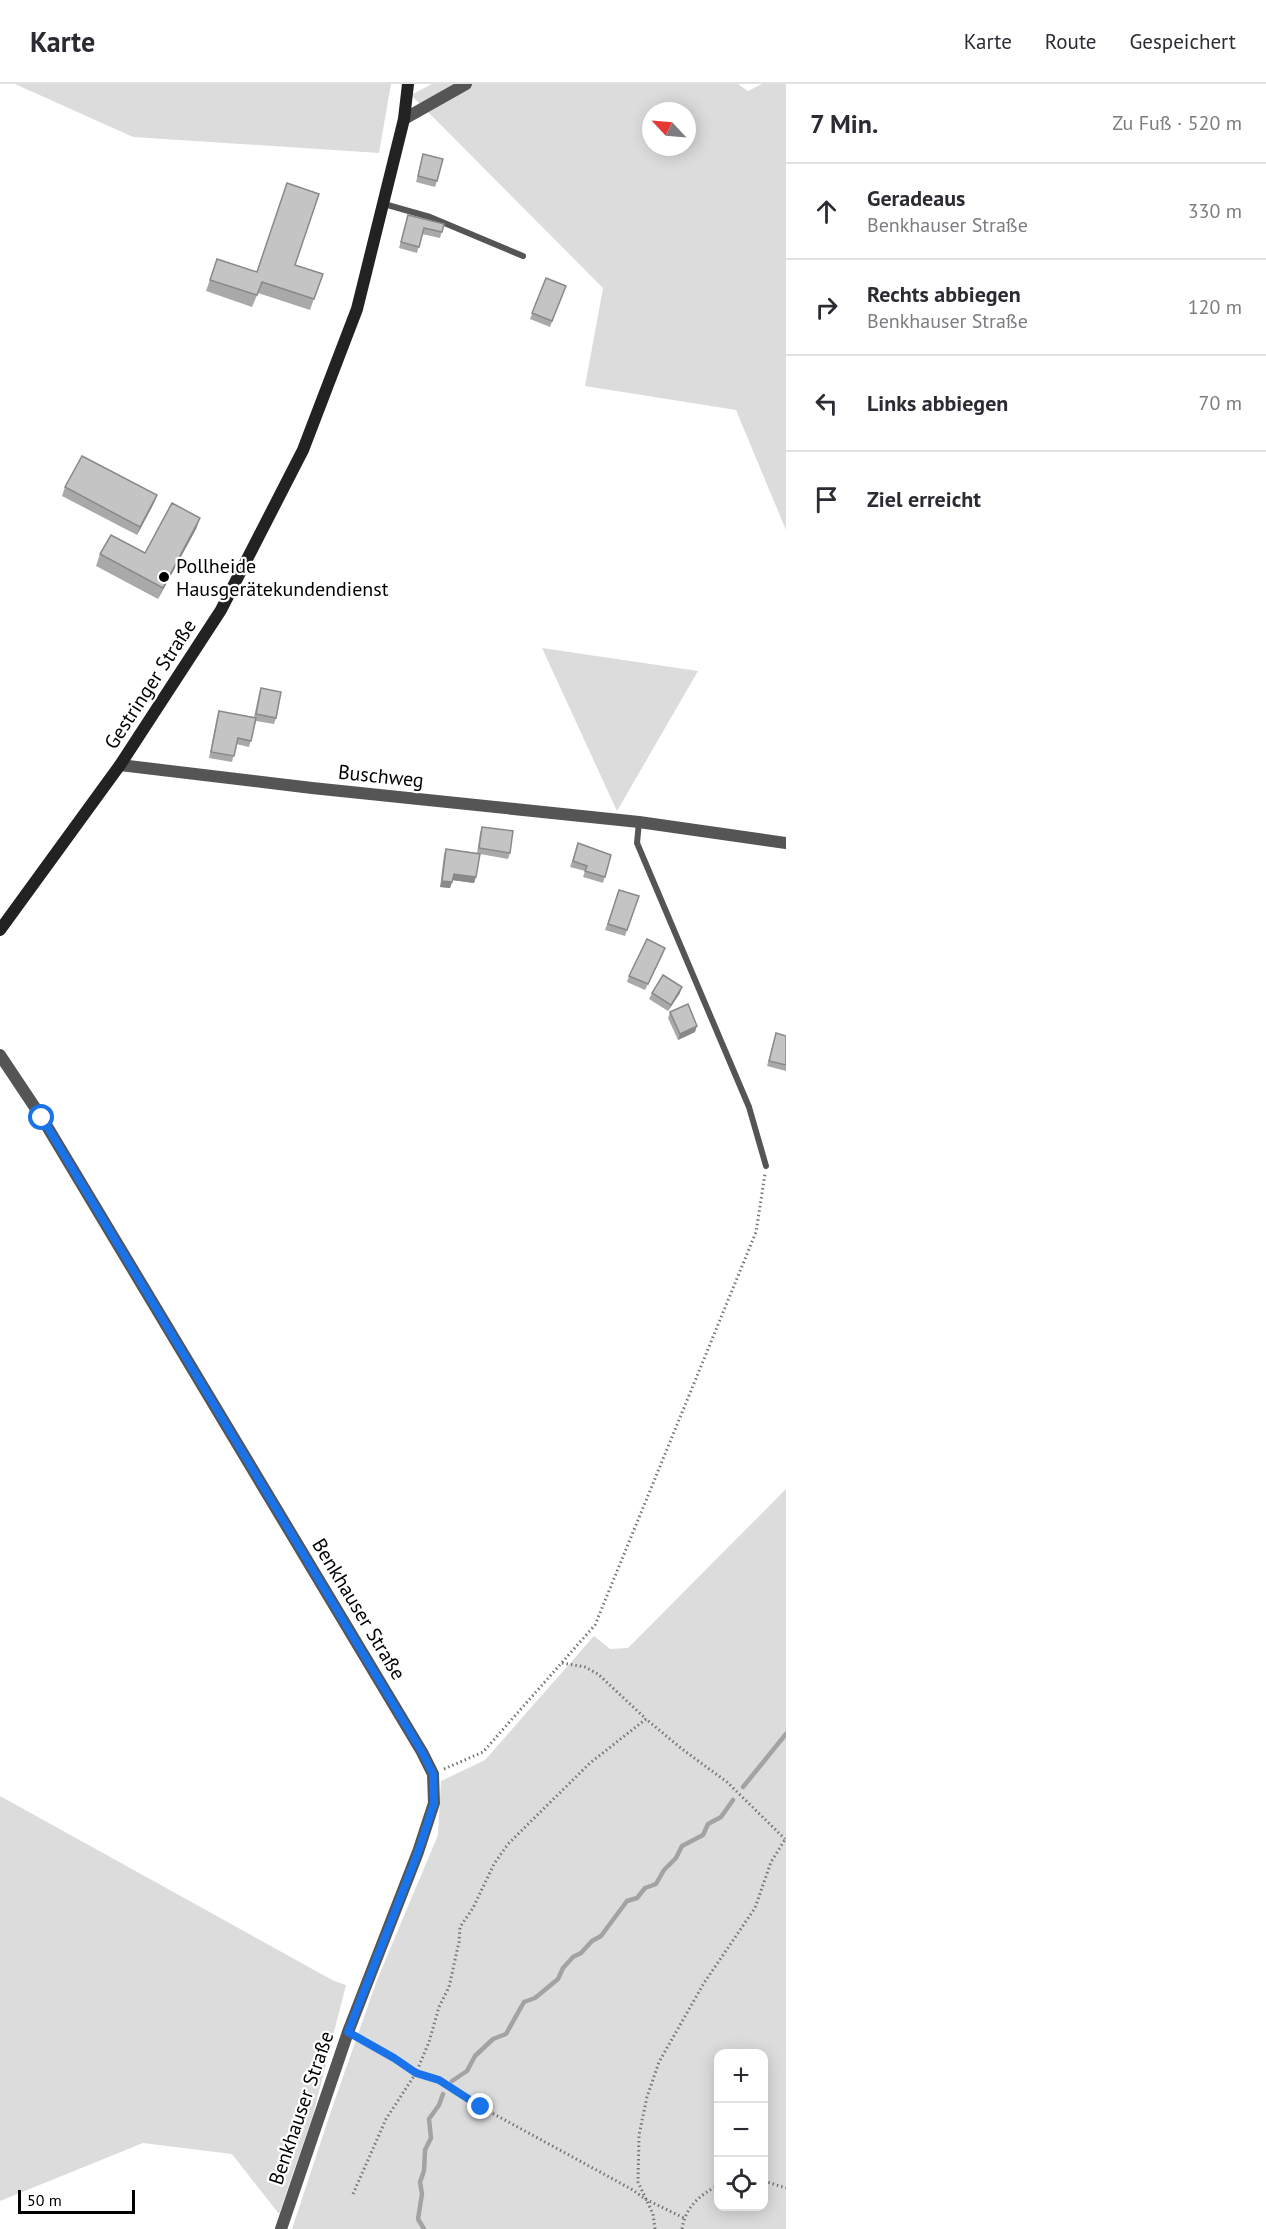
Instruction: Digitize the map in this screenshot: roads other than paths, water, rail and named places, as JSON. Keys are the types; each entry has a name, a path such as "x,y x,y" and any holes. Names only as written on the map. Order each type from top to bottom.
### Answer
{"main road":[{"name":"Gestringer Straße","path":"0,930 120,765 221,610 303,450 357,309 404,119 408,84"}],"street":[{"path":"404,119 466,84"},
{"name":"Buschweg","path":"120,765 312,788 639,822 786,843"},
{"name":"Benkhauser Straße","path":"0,1055 42,1118 417,1742 433,1774 434,1803 418,1852 348,2032 281,2229"}],"lane":[{"path":"383,203 430,217 523,256"},
{"path":"639,822 637,843 749,1107 766,1166"}],"waterway":[{"path":"743,1787 786,1734"},
{"path":"452,2081 467,2071 475,2056 493,2039 506,2034 524,2002 535,1998 558,1979 563,1968 573,1957 601,1936 627,1901 637,1898 645,1888 656,1884 664,1870 676,1858 682,1846 703,1835 708,1824 721,1817 733,1800"},
{"path":"424,2229 418,2219 422,2194 420,2182 424,2171 425,2150 431,2138 429,2119 439,2105 443,2094"}],"place":[{"name":"Pollheide Hausgerätekundendienst","path":"164,577"}]}
